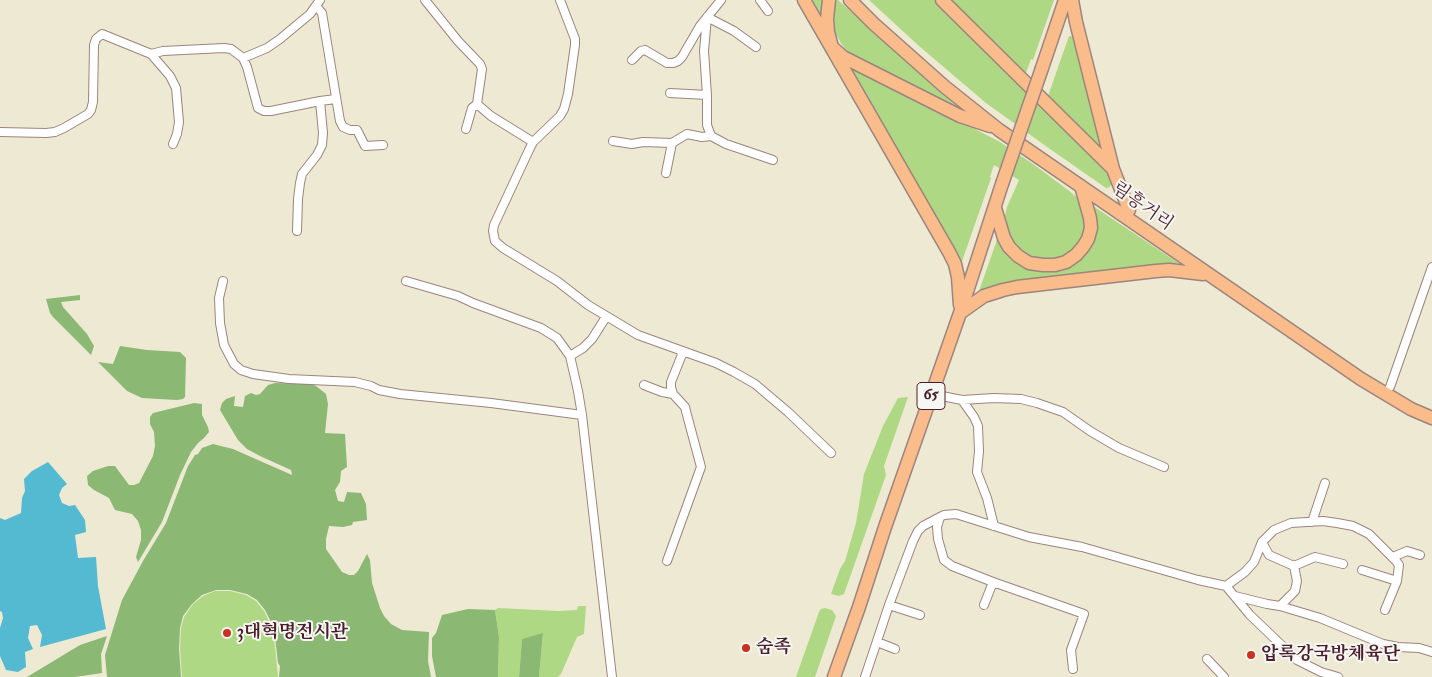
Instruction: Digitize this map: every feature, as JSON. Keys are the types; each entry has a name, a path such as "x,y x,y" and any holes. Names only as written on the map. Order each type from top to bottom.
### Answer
{"main road":[{"path":"804,0 955,264 958,277 960,313"},
{"path":"828,0 828,32 832,47 850,60 960,116 999,130"},
{"name":"림흥거리","path":"850,0 945,87 999,130 1361,380 1411,409 1432,418"},
{"name":"림흥거리","path":"860,0 949,80 1002,123 1364,372 1413,402 1432,410"},
{"path":"942,0 1113,169"},
{"name":"65","path":"834,677 960,313 1065,0"},
{"path":"1072,0 1113,169 1129,210"},
{"path":"995,208 1004,238 1009,247 1018,256 1029,263 1043,266 1055,265 1066,262 1076,256 1088,239 1091,228 1090,218 1081,186"},
{"path":"960,313 984,296 1017,287 1169,270 1207,274"}],"street":[{"path":"425,0 480,64 482,69 477,104 472,108 466,129"},
{"path":"560,0 576,45 568,94 560,116 533,142 494,225 495,241 503,248 557,281 606,317 638,335 734,372 755,384 831,453"},
{"path":"632,60 641,51 645,50 667,63 678,61 700,26 721,0"},
{"path":"760,0 768,11"},
{"path":"242,58 267,48 280,39 310,14 318,3"},
{"path":"318,3 322,13 340,121 343,127 357,130 365,146 383,145"},
{"path":"707,17 756,47"},
{"path":"707,17 704,51 707,125 711,136"},
{"path":"0,132 55,132 88,114 93,102 94,45 98,36 102,34 151,54 170,76 176,88 179,122 173,144"},
{"path":"151,54 163,51 232,49 242,58 247,67 258,108 264,111 336,99"},
{"path":"670,93 707,95"},
{"path":"297,230 298,199 302,174 317,155 322,145 320,101"},
{"path":"477,104 491,116 533,142"},
{"path":"613,141 632,144 643,142 672,143 687,134 702,137 711,136 726,144 773,160"},
{"path":"666,173 672,143"},
{"path":"1390,388 1432,267"},
{"path":"223,281 220,298 220,323 224,346 234,364 241,370 254,374 289,379 355,382 379,390 400,394 491,402 582,415"},
{"path":"406,281 458,296 541,328 557,338 570,356 582,415 612,677"},
{"path":"570,356 592,340 606,317"},
{"path":"667,561 700,467 685,408 673,394 671,387 671,382 683,352"},
{"path":"644,385 673,394"},
{"path":"932,394 962,400 1009,398 1037,403 1063,412 1119,448 1164,467"},
{"path":"962,400 978,426 979,450 977,472 987,498 994,526"},
{"path":"1312,522 1325,483"},
{"path":"865,677 889,606 918,531 930,521 944,515 956,514 1029,537 1082,547 1198,580 1226,586 1268,634 1297,660 1321,672 1338,677"},
{"path":"940,517 937,527 938,539 944,560 952,566 1084,614 1071,650 1073,669"},
{"path":"1226,586 1245,572 1254,562 1262,542 1274,530 1290,523 1323,521 1353,526 1369,534 1399,565 1397,581 1385,610"},
{"path":"1262,542 1269,555 1294,566 1316,557 1343,564"},
{"path":"1392,557 1407,551 1420,555"},
{"path":"1280,606 1295,591 1297,581 1294,566"},
{"path":"1362,570 1397,581"},
{"path":"984,605 993,582"},
{"path":"1235,596 1280,606 1320,618 1383,644 1419,648 1432,652"},
{"path":"889,606 920,615"},
{"path":"877,642 895,649"},
{"path":"1207,659 1224,677"}],"green space":[{"path":"808,0 838,0 961,110 860,61 847,51 841,43 835,32 833,18 820,19"},
{"path":"869,0 938,0 1091,152 1108,173 1112,182 1110,187 1106,188 986,103"},
{"path":"947,0 1054,0 1033,60 1031,59 1024,78"},
{"path":"1069,36 1074,37 1104,152 1047,99"},
{"path":"857,68 1000,142 1033,164 1079,199 1086,217 1083,239 1064,258 1034,261 1010,242 1004,220 1007,207 1019,180 994,165 960,267 850,70"},
{"path":"1093,206 1180,264 1181,267 977,297 999,234 1016,260 1075,260"},
{"path":"80,295 80,300 61,302 63,307 87,334 94,346 91,355 53,317 46,299"},
{"path":"120,346 180,352 186,358 185,397 177,400 142,398 127,391 98,362 113,364"},
{"path":"275,383 311,384 326,394 328,404 325,433 345,434 347,467 341,471 340,482 335,490 338,501 344,502 347,492 361,493 366,504 367,520 353,522 352,525 343,527 329,526 326,549 342,572 349,575 354,575 358,571 367,554 370,560 372,583 384,616 391,624 402,630 429,632 428,661 431,677 279,677 280,666 275,637 265,610 257,600 247,594 230,590 216,590 202,595 183,616 180,628 179,649 181,677 107,677 105,655 122,600 166,523 188,466 195,455 202,448 213,444 233,449 292,475 291,470 247,449 238,440 220,410 222,403 226,399 235,396 234,406 243,407 245,396 251,393 260,394 268,385"},
{"path":"908,397 884,466 886,475 844,594 839,596 831,594 845,561 856,523 864,474 883,426 898,398"},
{"path":"194,403 202,404 202,415 209,432 191,452 162,522 138,562 136,557 141,540 141,530 138,521 132,514 115,510 109,498 88,485 87,476 93,471 108,466 115,466 129,485 139,483 153,456 155,446 150,417 153,413"},
{"name":"3대혁명전시관","path":"215,591 230,591 246,595 256,601 264,611 274,637 278,677 182,677 180,649 181,628 184,617 193,604 203,596"},
{"path":"578,606 586,606 584,634 577,637 558,677 539,677 543,634 522,639 519,677 498,677 499,637 495,610 498,608 558,611 577,610"},
{"path":"825,608 832,610 836,616 815,677 796,677 819,612"},
{"path":"468,609 495,610 499,637 498,677 436,677 432,656 432,638 436,633 442,615"},
{"path":"543,633 539,677 519,677 522,639"},
{"path":"107,636 101,654 102,673 75,677 27,677 80,645"}],"water":[{"path":"48,462 67,484 62,488 59,495 62,503 69,506 75,505 85,520 86,532 75,535 78,558 96,557 98,586 106,629 40,647 42,635 37,625 30,626 28,638 33,649 25,652 26,667 18,672 6,670 0,656 0,628 3,618 0,611 0,518 5,520 21,513 22,498 25,491 24,479 32,471"}],"place":[{"name":"3대혁명전시관","path":"227,633"},
{"name":"숨족","path":"746,648"},
{"name":"압록강국방체육단","path":"1251,655"}]}
